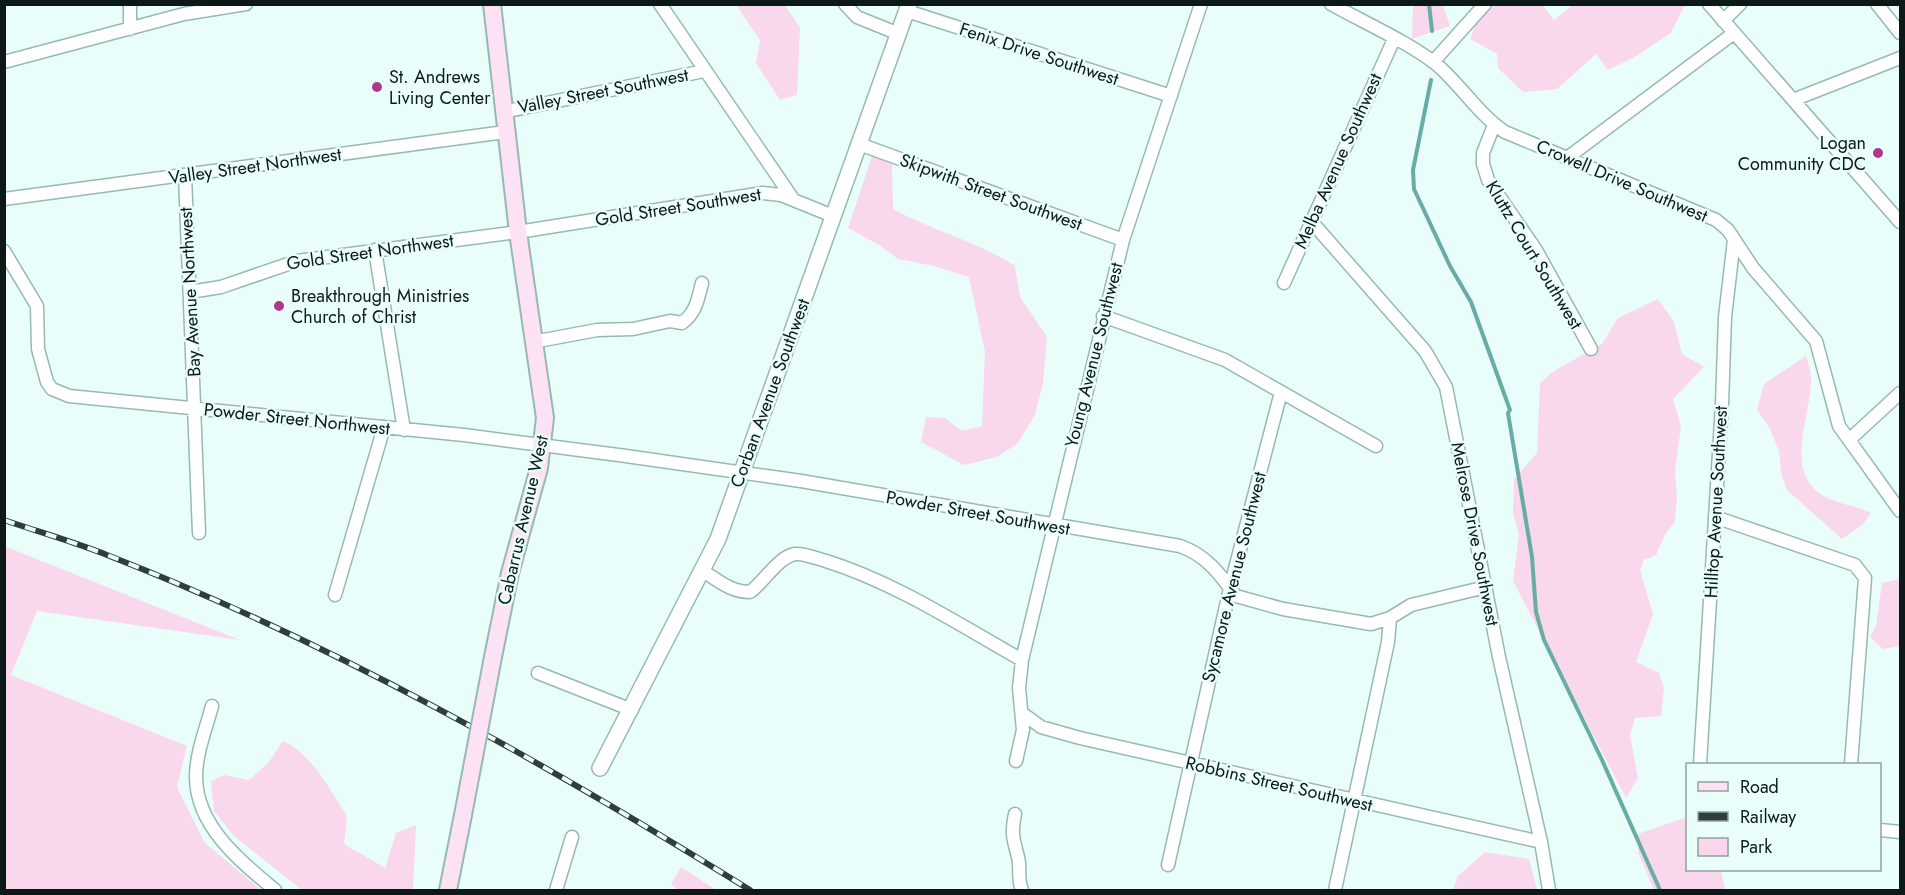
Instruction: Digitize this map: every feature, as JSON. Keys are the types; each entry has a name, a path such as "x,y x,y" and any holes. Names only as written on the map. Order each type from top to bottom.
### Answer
{"main road":[{"name":"Cabarrus Avenue West","path":"448,891 510,573 543,444 545,418 518,232 492,4"}],"street":[{"path":"130,4 130,29"},
{"path":"4,62 184,14 246,4"},
{"path":"660,4 793,199"},
{"path":"845,4 857,17 898,34"},
{"name":"Young Avenue Southwest","path":"1016,761 1023,729 1019,688 1022,660 1103,316 1123,240 1201,4"},
{"name":"Crowell Drive Southwest","path":"1332,4 1433,62 1454,80 1494,124 1567,158 1716,220 1734,240 1753,268 1816,341 1821,351 1833,414 1900,511"},
{"path":"1433,62 1461,28 1485,4"},
{"path":"1709,4 1900,222"},
{"path":"1723,21 1740,4"},
{"path":"1877,4 1900,33"},
{"name":"Corban Avenue Southwest","path":"600,768 703,571 742,472 908,8"},
{"name":"Fenix Drive Southwest","path":"908,8 1171,96"},
{"path":"1567,158 1734,33"},
{"name":"Melba Avenue Southwest","path":"1284,283 1394,39"},
{"path":"1793,100 1900,58"},
{"name":"Valley Street Southwest","path":"503,112 704,71"},
{"name":"Kluttz Court Southwest","path":"1494,124 1483,153 1483,164 1488,180 1536,250 1591,349"},
{"name":"Valley Street Northwest","path":"4,199 506,132"},
{"name":"Skipwith Street Southwest","path":"859,144 1123,240"},
{"name":"Bay Avenue Northwest","path":"185,175 199,533"},
{"name":"Gold Street Southwest","path":"518,232 763,193 781,195 833,216"},
{"name":"Melrose Drive Southwest","path":"1311,221 1425,351 1443,379 1450,401 1486,587 1541,842 1549,891"},
{"name":"Gold Street Northwest","path":"190,292 221,287 280,265 375,250 518,232"},
{"name":"Hilltop Avenue Southwest","path":"1700,763 1725,317 1734,240"},
{"path":"375,250 404,429"},
{"name":"Powder Street Northwest","path":"4,251 37,306 39,349 47,382 52,389 69,396 543,444"},
{"path":"533,342 597,330 633,329 670,321 682,322 691,316 702,283"},
{"path":"1103,316 1206,351 1376,446"},
{"name":"Sycamore Avenue Southwest","path":"1168,864 1230,588 1281,392"},
{"path":"1849,440 1900,393"},
{"path":"335,595 384,427"},
{"name":"Powder Street Southwest","path":"543,444 742,472 1180,546 1195,551 1225,577 1236,596 1283,609 1371,624 1390,618"},
{"path":"1715,517 1855,565 1861,570 1865,578 1861,657 1851,763"},
{"path":"703,571 727,587 739,592 750,592 786,559 795,554 815,558 850,569 896,589 1022,660"},
{"path":"1335,891 1388,642 1390,618 1411,605 1486,587"},
{"path":"538,673 632,710"},
{"path":"212,706 197,769 197,792 202,807 209,823 227,846 275,891"},
{"name":"Robbins Street Southwest","path":"1022,713 1041,727 1189,763 1541,842"},
{"path":"1015,814 1012,842 1019,859 1018,881 1022,891"},
{"path":"1881,830 1900,832"},
{"path":"556,891 572,837"}],"green space":[{"path":"736,5 785,5 800,28 797,95 780,100 756,63 760,40"},
{"path":"1413,5 1443,5 1450,26 1412,39"},
{"path":"1495,5 1543,5 1554,20 1573,5 1685,5 1671,33 1633,58 1608,70 1596,54 1557,89 1523,92 1498,68 1497,54 1470,39 1477,21"},
{"path":"872,156 892,164 893,209 986,250 1015,266 1020,297 1047,337 1043,383 1035,415 1018,443 997,457 964,465 921,442 926,417 945,418 962,431 982,426 985,352 969,277 934,266 898,259 879,245 848,228"},
{"path":"1658,299 1674,322 1682,354 1704,367 1673,399 1681,426 1675,470 1677,497 1675,521 1665,535 1656,555 1644,560 1640,570 1653,614 1636,662 1659,673 1664,688 1661,716 1635,718 1630,735 1638,778 1626,798 1513,581 1519,534 1513,514 1514,479 1537,453 1540,383 1554,371 1602,344 1618,318"},
{"path":"1806,356 1811,378 1802,439 1803,469 1809,482 1819,493 1831,500 1871,513 1863,524 1842,539 1787,490 1781,472 1779,451 1769,427 1757,410 1764,384"},
{"path":"4,546 240,640 37,611 11,675 187,746 177,787 205,843 261,890 5,890"},
{"path":"1900,579 1900,646 1883,649 1870,637 1876,626 1882,583"},
{"path":"283,741 312,764 347,816 344,844 385,868 396,833 416,825 413,890 302,890 234,836 214,811 211,781 224,775 249,780 269,762"},
{"path":"1686,817 1686,871 1721,871 1725,890 1654,890 1638,852 1638,834"},
{"path":"1485,852 1529,859 1537,890 1453,890 1458,876"},
{"path":"681,867 716,890 678,890 671,884"}],"waterway":[{"path":"1429,4 1432,31"},
{"path":"1431,80 1413,170 1414,189 1450,266 1471,302 1510,410 1508,413 1532,557 1536,612 1544,640 1602,760 1660,890"}],"railway":[{"path":"4,520 95,550 191,589 356,666 516,751 750,890"}],"place":[{"name":"St. Andrews Living Center","path":"377,87"},
{"name":"Logan Community CDC","path":"1878,153"},
{"name":"Breakthrough Ministries Church of Christ","path":"279,306"}]}
